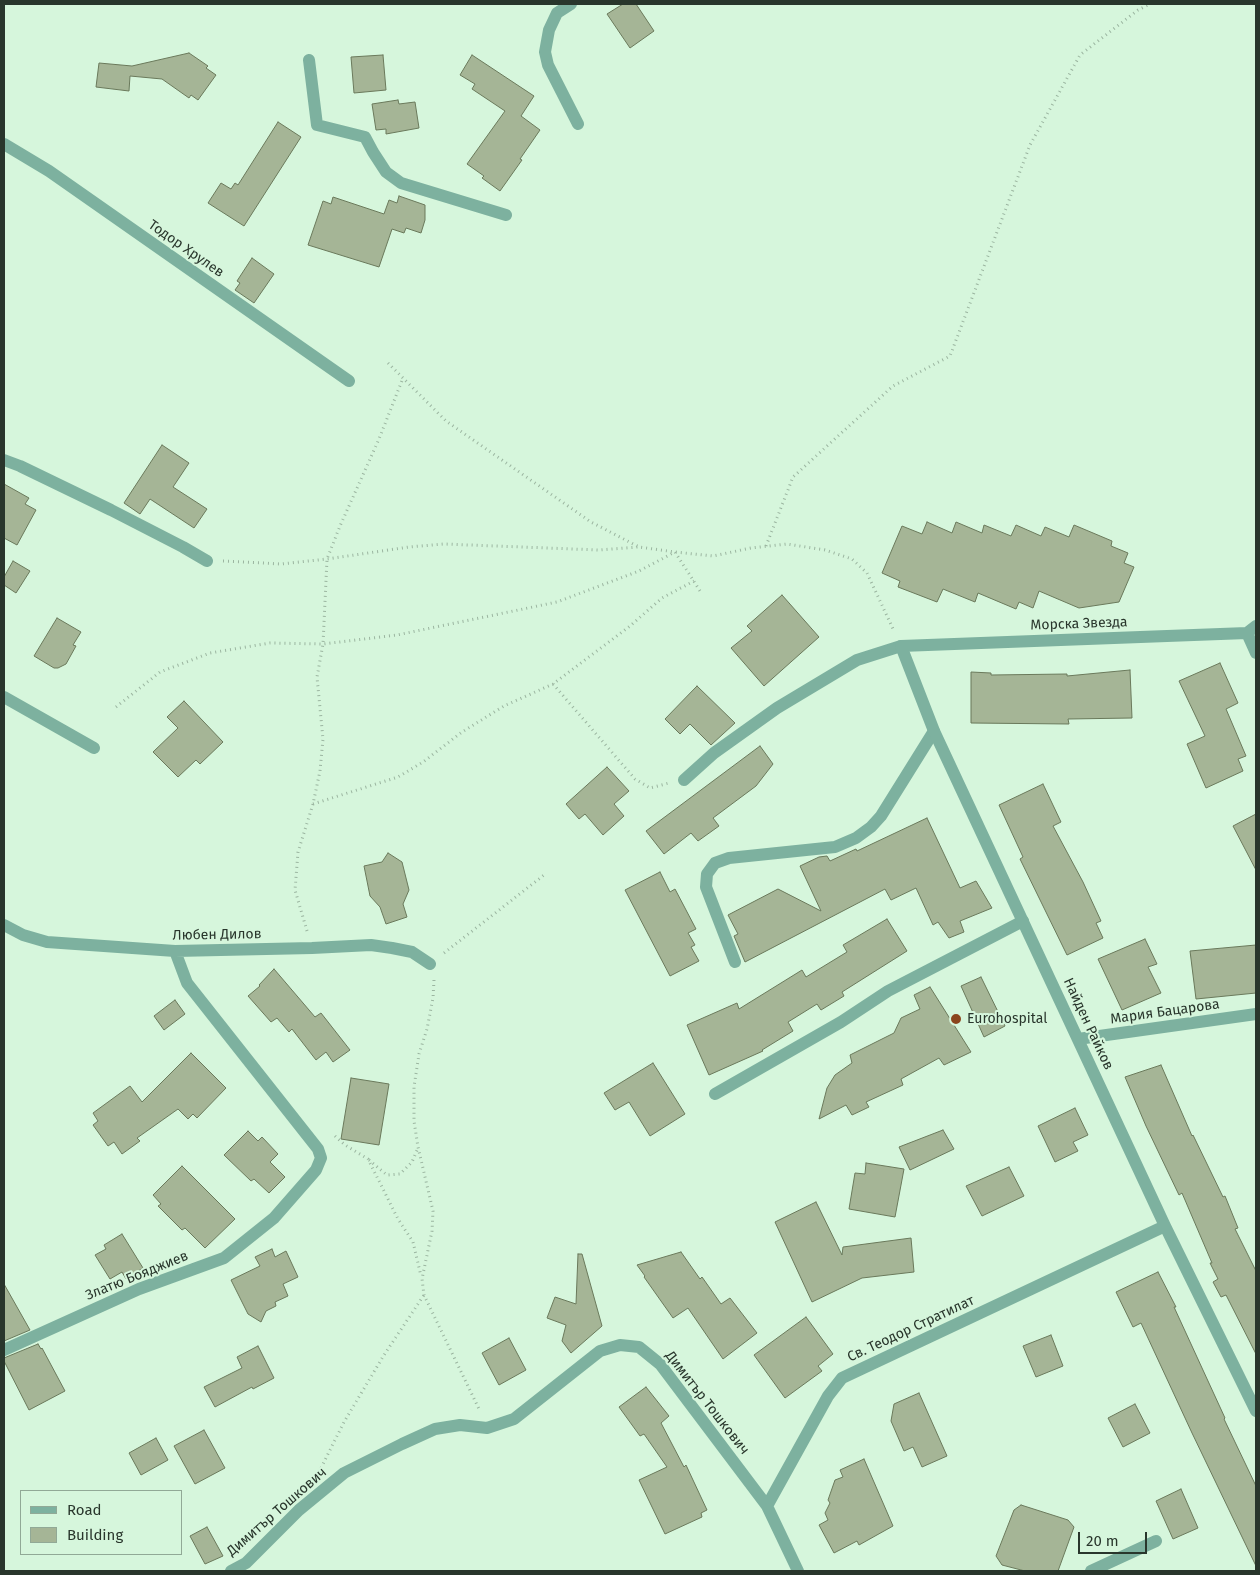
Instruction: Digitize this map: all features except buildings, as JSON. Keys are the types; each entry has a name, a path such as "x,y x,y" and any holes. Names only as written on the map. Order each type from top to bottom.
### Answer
{"street":[{"path":"571,4 557,13 549,30 545,52 548,65 578,124"},
{"path":"309,60 317,125 365,137 386,172 400,183 506,215"},
{"name":"Тодор Хрулев","path":"4,144 49,171 349,381"},
{"path":"4,460 111,510 183,546 207,561"},
{"path":"1252,630 1256,653"},
{"name":"Морска Звезда","path":"684,780 714,753 777,708 857,660 901,646 1252,630"},
{"name":"Найден Райков","path":"901,646 934,731 1165,1226 1256,1411"},
{"path":"4,697 94,748"},
{"path":"735,962 706,887 707,874 715,863 729,858 835,847 856,838 871,827 881,816 934,731"},
{"path":"715,1094 841,1022 888,991 1023,921"},
{"name":"Любен Дилов","path":"4,925 23,935 47,942 175,951 371,945 412,952 430,964"},
{"name":"Златю Бояджиев","path":"4,1350 139,1289 224,1258 274,1218 316,1170 321,1158 318,1149 186,983 175,951"},
{"name":"Мария Бацарова","path":"1078,1039 1256,1014"},
{"name":"Св. Теодор Стратилат","path":"768,1506 828,1396 842,1378 1165,1226"},
{"name":"Димитър Тошкович","path":"231,1571 246,1563 299,1510 344,1473 435,1429 460,1425 487,1428 514,1419 600,1351 620,1345 639,1347 660,1364 768,1506"},
{"path":"768,1506 798,1571"},
{"path":"1091,1571 1156,1541"}],"path":[{"path":"766,546 793,477 893,386 950,356 1030,145 1080,55 1138,10 1150,4"},
{"path":"388,363 446,421 591,522 639,547"},
{"path":"312,948 295,890 298,852 313,804 320,771 323,739 317,677 323,644 328,559 340,526 379,439 403,378"},
{"path":"207,561 281,564 444,544 599,550 639,547 713,556 786,544 825,550 852,559 867,573 901,646"},
{"path":"675,552 702,594"},
{"path":"116,707 160,672 210,653 270,643 323,644 397,635 557,602 639,571 675,552"},
{"path":"313,804 398,777 423,762 462,732 504,706 552,684 630,626 662,598 694,581"},
{"path":"552,684 636,780 650,788 684,780"},
{"path":"422,1278 432,1231 433,1211 414,1121 414,1087 419,1054 428,1029 434,998 434,980 430,964 544,875"},
{"path":"335,1136 387,1175 400,1174 412,1162 418,1147"},
{"path":"368,1159 398,1220 413,1242 424,1295 487,1428"},
{"path":"317,1475 344,1422 384,1354 424,1295"}],"place":[{"name":"Eurohospital","path":"956,1019"}]}
